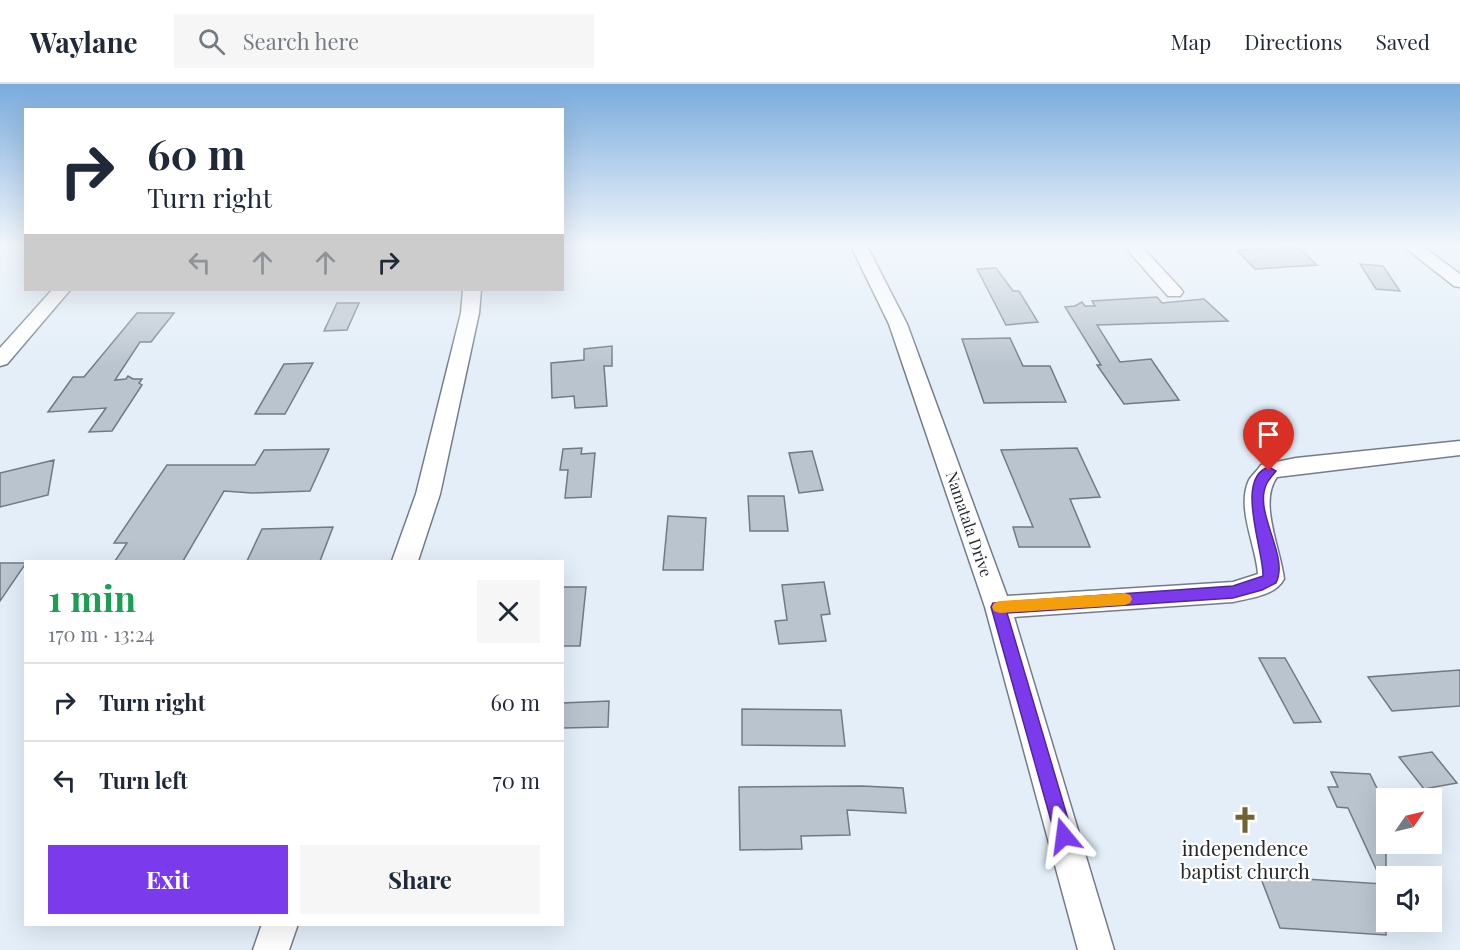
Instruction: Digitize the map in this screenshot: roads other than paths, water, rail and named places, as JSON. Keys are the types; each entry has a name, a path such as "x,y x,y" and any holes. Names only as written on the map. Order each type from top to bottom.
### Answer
{"street":[{"name":"Namatala Drive","path":"879,286 898,324 998,607 1096,950"},
{"path":"1170,286 1174,291"},
{"path":"0,360 60,291"},
{"path":"405,560 428,494 470,314 472,291"},
{"path":"998,607 1233,592 1257,586 1271,579 1271,562 1257,503 1260,482 1269,471 1460,448"},
{"path":"271,950 279,926"}],"place":[{"name":"independence baptist church","path":"1245,820"}]}
